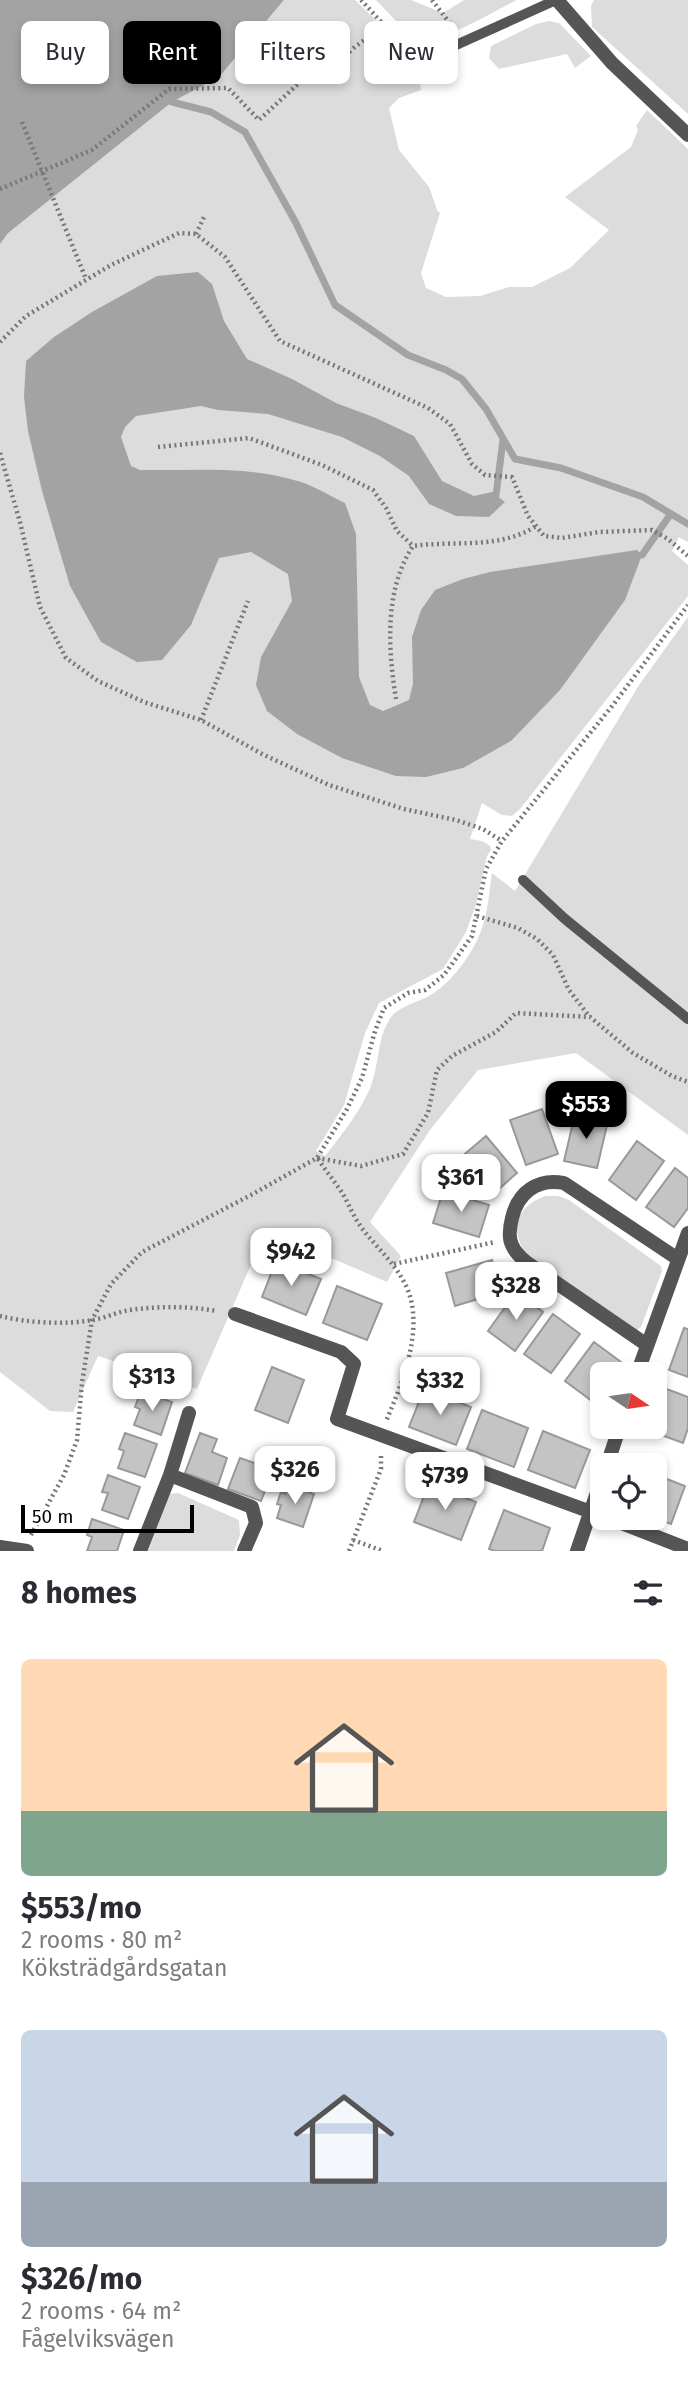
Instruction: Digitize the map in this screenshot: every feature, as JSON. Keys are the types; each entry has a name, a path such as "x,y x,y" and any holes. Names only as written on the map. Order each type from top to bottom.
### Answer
{"street":[{"path":"557,0 612,63 688,135"},
{"path":"647,1345 526,1262 517,1253 510,1238 513,1214 524,1192 543,1182 554,1181 571,1186 678,1259"},
{"path":"641,1362 688,1233"},
{"path":"234,1314 341,1352 354,1364 337,1419 590,1511"},
{"path":"140,1551 170,1475 189,1413"},
{"path":"170,1475 252,1507 256,1523 244,1551"},
{"path":"577,1551 590,1530"},
{"path":"639,1530 688,1549"},
{"path":"0,1547 27,1551"}],"lane":[{"path":"458,44 557,0"},
{"path":"523,880 565,919 688,1019"}],"path":[{"path":"361,0 380,21"},
{"path":"432,0 443,13"},
{"path":"0,189 92,150 169,89 228,88 260,120 300,82 317,81 364,40"},
{"path":"22,122 86,279"},
{"path":"195,234 205,215"},
{"path":"0,342 26,316 86,279 179,233 195,234 225,257 280,341 428,408 450,424 472,464 485,475 512,477 528,516 544,536 562,538 599,532 652,530 688,556"},
{"path":"158,446 249,438 311,460 373,490 386,508 397,531 413,546 497,542 521,536 536,526"},
{"path":"0,453 40,607 66,658 98,681 144,702 201,720 264,755 329,785 404,809 456,820 483,829 502,841"},
{"path":"396,699 391,663 391,622 395,590 406,557 413,546"},
{"path":"201,720 248,601"},
{"path":"27,1551 33,1528 64,1475 77,1440 82,1383 92,1320 111,1284 142,1252 317,1158 347,1109 362,1078 384,1008 408,993 425,990 444,975 472,936 486,869 502,841 613,705 688,606"},
{"path":"477,915 518,928 537,939 553,955 569,990 590,1017 633,1054 688,1082"},
{"path":"317,1158 361,1166 403,1154 428,1113 437,1070 452,1056 495,1032 516,1013 590,1017"},
{"path":"317,1158 341,1191 361,1226 394,1264 406,1285 413,1311 412,1339 398,1393 381,1434 381,1469 349,1551"},
{"path":"394,1264 510,1238"},
{"path":"0,1316 49,1322 92,1320 128,1310 192,1307 234,1314"},
{"path":"353,1540 383,1551"}],"shaded area":[{"path":"0,0 284,0 266,21 235,21 235,58 221,75 221,21 123,21 123,84 206,84 172,102 8,233 0,244"},
{"path":"284,0 355,0 377,21 364,21 364,84 420,84 421,90 399,98 389,108 399,150 429,187 440,213 421,273 426,288 446,297 480,296 509,287 532,287 570,268 609,230 565,197 631,147 638,130 636,126 647,110 688,149 688,542 679,537 672,551 688,565 688,596 520,809 512,816 502,815 482,803 470,839 482,841 490,846 491,850 466,932 443,969 379,1003 365,1033 344,1105 316,1151 325,1156 365,1098 375,1072 382,1035 391,1017 400,1009 436,992 459,968 481,931 492,873 515,891 639,685 688,617 688,1135 576,1053 478,1070 430,1130 370,1222 401,1256 387,1282 266,1230 197,1389 98,1356 73,1412 50,1411 0,1372 0,244 7,233 172,102 206,84 221,84 221,75 235,58 235,84 350,84 350,21 266,21"},
{"path":"376,0 411,0 443,13 464,0 517,0 458,29 458,21 396,21"},
{"path":"594,0 688,0 688,114 592,27 591,6"},
{"path":"549,21 559,23 591,56 575,68 567,54 499,69 489,58 491,46 536,24"},
{"path":"198,272 212,284 224,321 247,359 336,403 414,436 442,481 474,496 492,492 505,502 489,517 456,516 429,504 409,476 380,456 342,437 268,414 201,406 136,416 125,427 121,437 131,466 140,470 262,473 301,482 345,503 356,534 359,677 370,705 383,711 409,700 413,684 412,637 421,610 435,590 490,572 637,550 642,555 625,600 560,690 511,741 463,768 426,777 396,776 342,758 297,734 267,711 256,685 261,657 292,601 288,574 251,552 219,558 191,625 162,660 137,662 101,642 70,586 42,491 28,431 24,397 26,361 54,337 92,312 157,276"},
{"path":"545,1196 558,1196 569,1200 661,1266 662,1271 641,1327 637,1330 533,1261 525,1252 517,1233 517,1224 525,1208"},
{"path":"178,1493 239,1520 240,1535 234,1551 148,1551 170,1494"}],"building":[{"path":"542,1109 558,1154 526,1165 510,1120"},
{"path":"575,1114 608,1121 597,1168 564,1161"},
{"path":"486,1136 517,1173 492,1195 460,1158"},
{"path":"637,1141 664,1161 636,1200 609,1180"},
{"path":"675,1168 688,1178 688,1208 674,1227 646,1207"},
{"path":"443,1191 489,1205 479,1237 433,1223"},
{"path":"492,1260 501,1292 455,1306 446,1273"},
{"path":"276,1261 321,1279 306,1315 262,1297"},
{"path":"337,1286 382,1304 367,1340 323,1323"},
{"path":"516,1292 543,1312 515,1351 488,1331"},
{"path":"553,1314 580,1334 551,1373 524,1354"},
{"path":"684,1328 688,1329 688,1377 669,1370"},
{"path":"594,1342 621,1362 590,1362 590,1400 565,1381"},
{"path":"272,1367 304,1380 288,1423 255,1410"},
{"path":"424,1389 471,1407 456,1445 409,1427"},
{"path":"667,1389 688,1397 688,1428 683,1443 667,1437"},
{"path":"141,1391 172,1402 161,1435 134,1425 140,1409 135,1407"},
{"path":"482,1410 528,1428 514,1467 467,1449"},
{"path":"543,1431 590,1450 575,1488 528,1470"},
{"path":"125,1433 157,1444 145,1477 118,1468 124,1451 119,1449"},
{"path":"200,1433 217,1439 212,1452 227,1458 218,1485 185,1473"},
{"path":"240,1458 257,1464 255,1469 271,1475 261,1501 228,1489"},
{"path":"108,1475 140,1487 128,1519 102,1510 108,1493 102,1492"},
{"path":"667,1479 685,1486 671,1524 667,1522"},
{"path":"429,1483 476,1502 461,1540 414,1522"},
{"path":"289,1485 314,1494 303,1527 277,1518 281,1505 277,1504 281,1492 285,1494"},
{"path":"504,1510 550,1528 542,1551 489,1549"},
{"path":"92,1519 124,1530 117,1551 87,1551 92,1537 87,1535"}],"waterway":[{"path":"172,102 211,112 245,132 296,223 335,305 408,355 462,379 486,409 515,459 561,468 643,497 688,524"},
{"path":"496,495 503,440"},
{"path":"642,555 670,515"}]}
